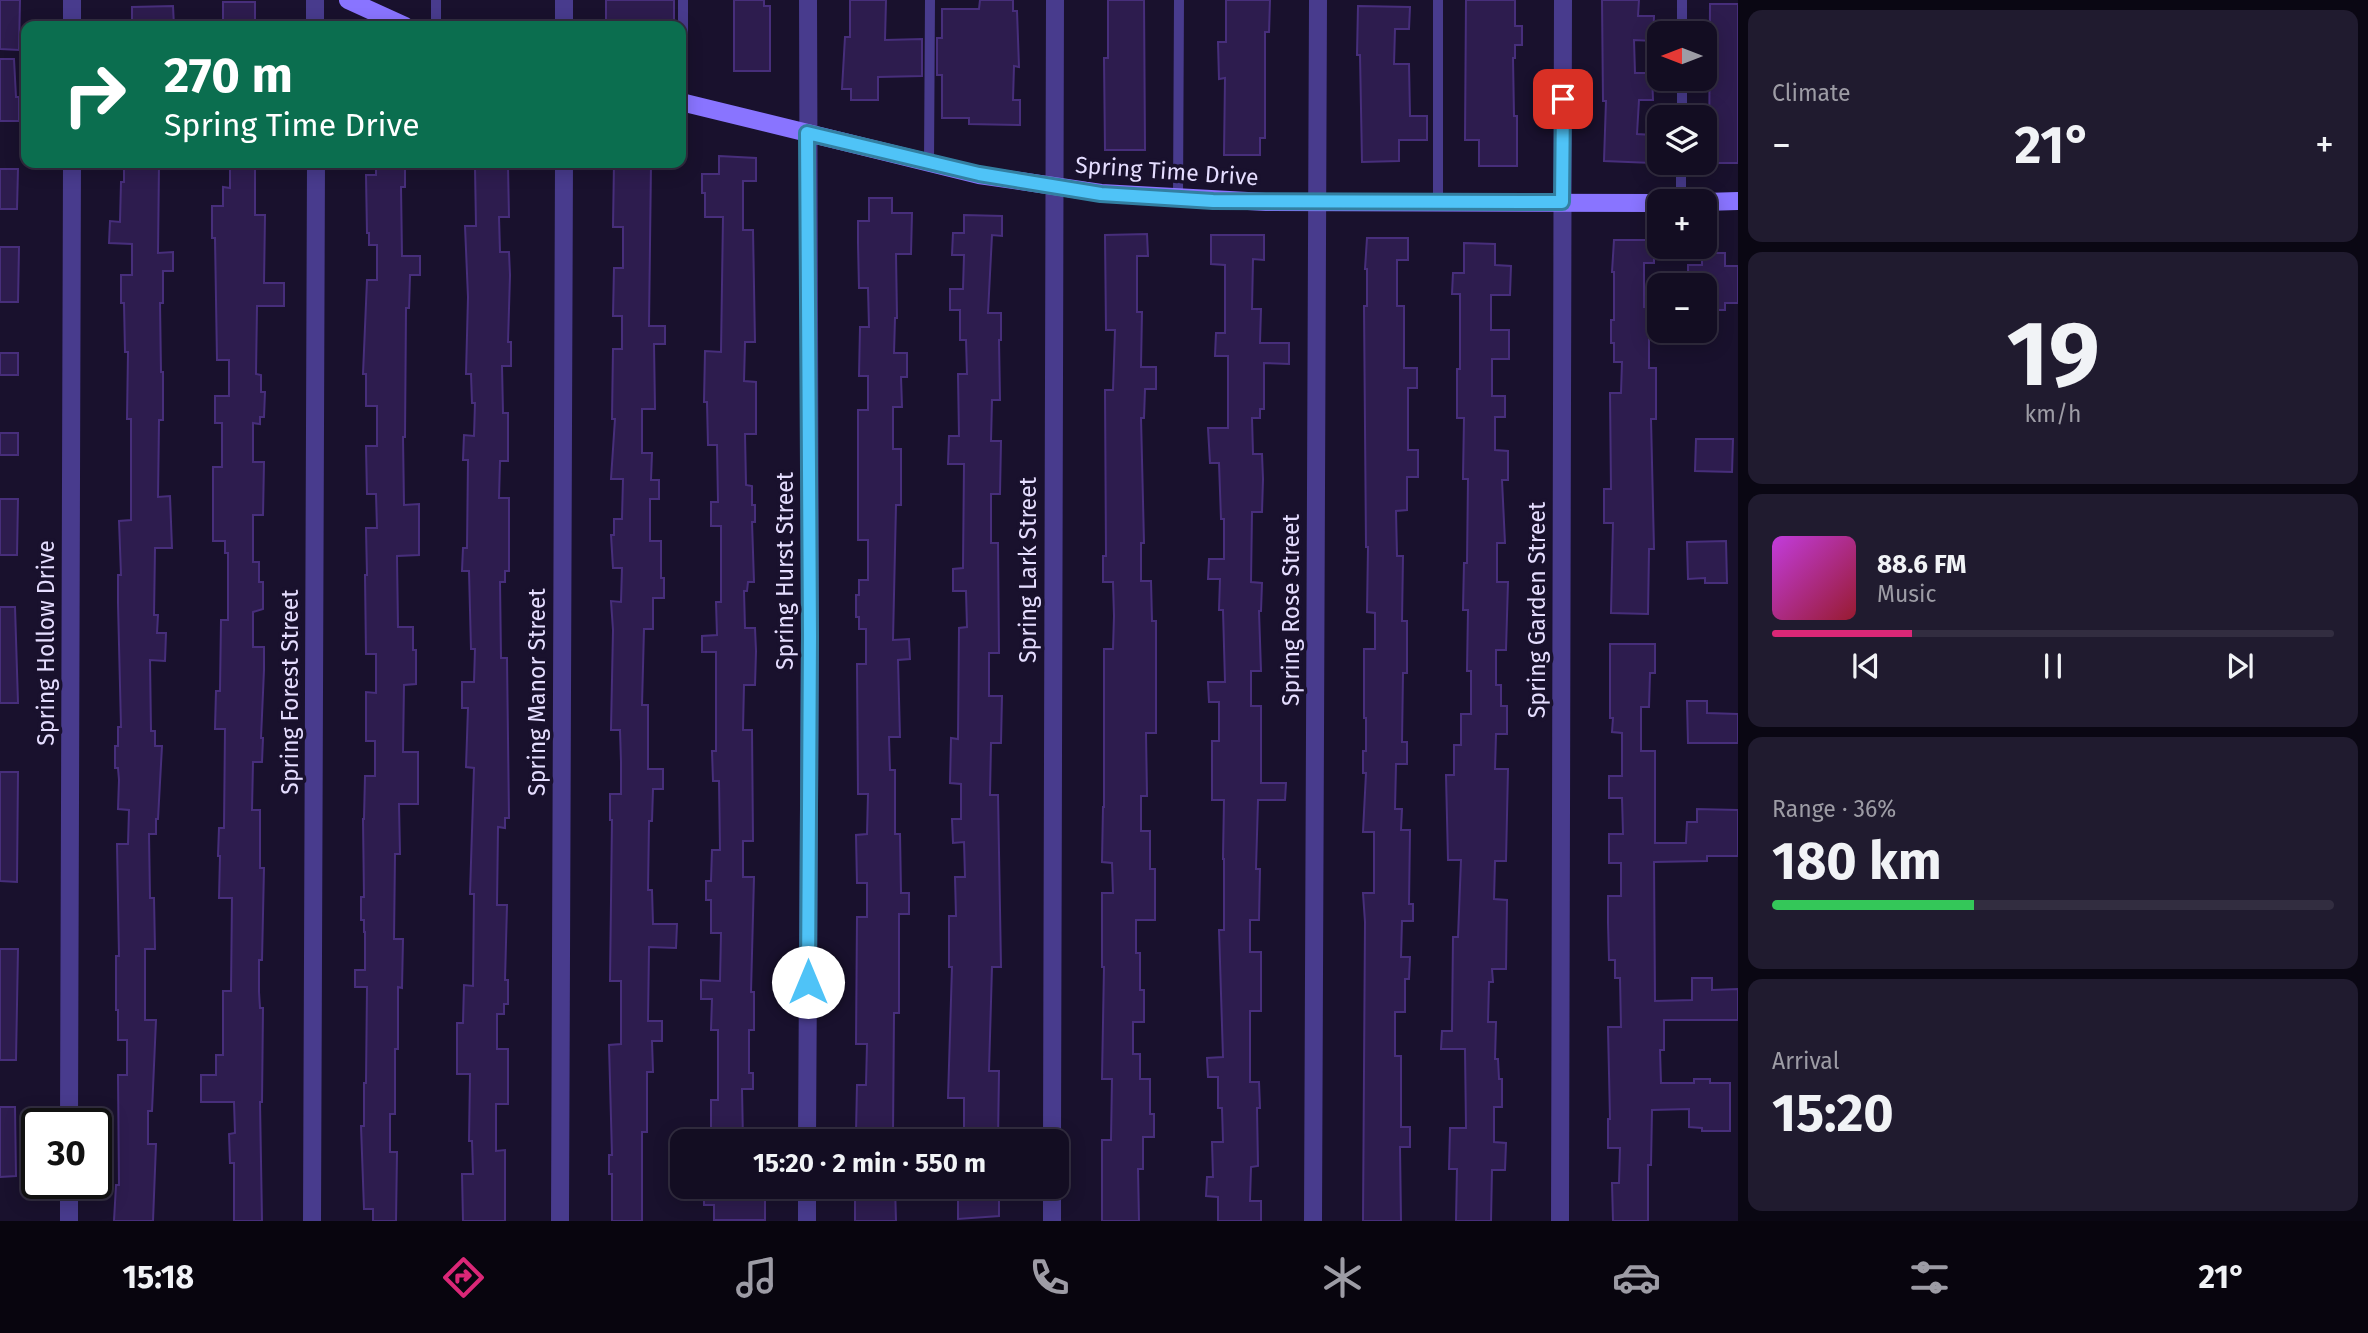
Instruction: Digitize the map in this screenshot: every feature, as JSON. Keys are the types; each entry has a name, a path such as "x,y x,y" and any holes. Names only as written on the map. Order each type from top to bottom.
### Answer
{"street":[{"path":"72,0 72,21"},
{"path":"315,0 316,21"},
{"path":"348,0 394,21"},
{"path":"564,0 564,21"},
{"name":"Spring Hurst Street","path":"807,1129 810,650 808,0"},
{"name":"Spring Lark Street","path":"1052,1129 1055,0"},
{"name":"Spring Rose Street","path":"1313,1221 1318,0"},
{"name":"Spring Garden Street","path":"1560,1221 1563,0"},
{"name":"Spring Time Drive","path":"686,104 929,163 1101,194 1178,199 1317,202 1647,203"},
{"name":"Spring Hollow Drive","path":"69,1108 72,168"},
{"name":"Spring Forest Street","path":"312,1221 316,168"},
{"name":"Spring Manor Street","path":"560,1221 564,168"},
{"path":"1717,202 1738,201"},
{"path":"69,1199 69,1221"},
{"path":"807,1199 807,1221"},
{"path":"1052,1199 1052,1221"}],"lane":[{"path":"436,0 436,21"},
{"path":"683,0 683,21"},
{"path":"929,163 930,0"},
{"path":"1178,199 1179,0"},
{"path":"1438,0 1438,203"},
{"path":"1682,0 1682,21"}],"building":[{"path":"0,0 20,0 19,50 0,49"},
{"path":"606,0 674,0 674,21 606,21"},
{"path":"734,0 764,0 764,6 770,6 770,71 734,71"},
{"path":"850,0 886,0 885,40 922,39 922,76 878,77 878,100 851,100 851,89 842,89 845,37 850,37"},
{"path":"980,0 1013,0 1013,11 1017,11 1019,67 1014,66 1013,100 1020,100 1020,125 969,124 969,118 942,118 942,75 937,75 937,38 942,38 942,9 979,9"},
{"path":"1108,0 1144,0 1145,150 1105,150 1104,58 1108,58"},
{"path":"1226,0 1270,0 1269,32 1265,32 1265,138 1260,138 1260,155 1224,155 1225,78 1219,79 1218,42 1226,42"},
{"path":"1466,0 1515,0 1515,26 1522,26 1522,45 1515,45 1513,58 1517,166 1479,166 1479,140 1465,140"},
{"path":"1602,0 1639,0 1638,16 1654,16 1654,21 1647,21 1647,41 1634,40 1635,73 1647,73 1647,91 1653,91 1653,100 1639,100 1637,134 1647,135 1647,163 1604,161 1606,101 1603,101"},
{"path":"223,2 255,2 255,21 223,21"},
{"path":"1710,4 1738,4 1738,163 1717,163 1717,105 1709,105 1709,91 1717,91 1717,21 1710,21"},
{"path":"173,6 174,21 132,21 132,7"},
{"path":"1358,6 1410,7 1409,29 1395,29 1394,64 1409,64 1410,116 1427,116 1427,140 1399,140 1399,161 1362,162 1360,55 1357,55"},
{"path":"0,59 14,59 19,121 0,121"},
{"path":"719,156 756,158 756,181 743,181 743,230 753,230 755,342 745,342 744,381 756,382 756,434 745,434 746,485 752,486 755,522 752,522 754,582 748,582 747,591 744,591 745,628 755,628 756,651 755,685 744,685 743,730 752,730 753,841 743,841 743,877 754,877 751,992 754,992 754,1030 749,1030 749,1073 753,1073 753,1089 742,1089 743,1129 711,1129 711,1100 718,1100 718,1030 711,1030 712,999 701,999 701,980 720,981 721,933 711,933 711,900 706,900 706,881 711,881 712,850 720,850 719,781 713,781 712,751 716,751 716,652 702,652 702,636 717,635 716,602 721,602 721,526 711,526 711,502 718,502 717,445 708,445 707,402 704,402 705,351 721,352 723,217 705,217 705,193 702,193 702,174 719,174"},
{"path":"124,168 159,168 158,253 173,252 173,271 163,271 163,303 160,303 163,420 159,420 158,497 170,496 172,548 155,548 154,615 158,615 157,633 166,633 165,661 150,660 151,731 155,731 155,746 162,746 156,834 149,834 150,898 154,898 155,949 145,949 145,1020 156,1020 152,1111 148,1111 148,1144 156,1144 153,1221 114,1221 116,1185 119,1185 118,1075 127,1075 127,1040 118,1040 116,1010 116,956 119,956 117,844 128,844 129,810 118,809 119,780 118,768 115,768 115,746 118,746 118,727 121,727 119,521 131,520 131,419 127,419 128,352 125,352 121,275 132,275 132,244 109,243 110,221 120,222 121,182 124,182"},
{"path":"230,168 255,168 255,215 265,215 264,283 284,283 284,306 257,306 256,374 261,375 261,392 265,392 264,417 260,417 260,424 253,423 253,462 264,462 263,515 253,515 253,562 259,562 259,582 263,582 263,609 253,612 253,647 264,647 264,670 262,762 253,762 252,810 260,810 260,868 264,868 262,960 259,960 260,1008 263,1008 260,1102 262,1221 234,1221 234,1163 230,1163 229,1134 235,1133 234,1102 201,1102 201,1075 216,1075 216,1055 223,1055 223,991 231,991 232,898 219,898 218,856 219,828 224,828 225,729 215,729 216,691 220,691 221,620 228,620 228,553 225,553 225,541 213,541 213,467 222,467 222,423 215,423 215,396 229,396 229,360 217,360 215,238 212,238 212,206 223,206 223,187 230,188"},
{"path":"376,168 405,168 405,187 401,187 402,256 420,256 420,275 410,275 409,308 406,308 403,437 404,505 419,504 419,555 397,556 398,627 413,627 413,650 416,650 416,684 404,685 403,752 418,752 418,804 399,804 400,854 395,854 394,939 403,939 402,988 398,987 398,1049 395,1049 395,1114 390,1114 390,1152 397,1152 396,1221 373,1221 373,1209 364,1209 361,1126 364,1126 366,1083 367,987 355,987 355,970 365,970 361,897 364,897 365,776 375,776 375,741 366,741 366,692 376,693 376,654 366,654 365,575 366,528 377,528 376,494 367,494 366,446 377,446 377,406 366,406 366,374 363,374 367,280 377,280 377,245 369,245 367,233 366,175 376,175"},
{"path":"475,168 508,168 509,217 499,217 500,252 509,252 508,342 511,342 511,366 502,366 503,413 508,413 508,461 500,461 499,498 509,498 509,571 505,571 505,582 500,582 501,658 507,658 509,818 505,818 505,828 498,827 497,905 507,905 505,980 508,980 508,1004 504,1004 504,1014 497,1014 497,1049 508,1049 508,1104 496,1104 496,1151 505,1150 505,1221 463,1221 462,1174 473,1174 472,1141 469,1141 470,1074 457,1074 457,1023 463,1023 464,985 473,986 474,894 470,894 474,768 466,767 468,708 462,708 462,682 474,682 475,649 471,649 469,571 462,571 463,548 467,548 468,460 463,460 464,435 474,436 475,403 472,403 471,374 466,374 468,297 465,226 476,226"},
{"path":"614,168 651,168 649,326 665,326 665,344 654,344 655,409 642,409 642,453 652,453 651,480 659,480 659,499 650,499 650,541 661,541 664,598 653,598 653,629 644,629 642,705 648,705 648,769 663,769 663,789 653,789 652,821 649,821 648,890 652,890 653,924 677,924 676,948 649,947 648,1021 662,1021 662,1041 652,1041 653,1072 647,1072 647,1132 642,1132 642,1221 612,1221 612,1174 609,1174 609,1155 612,1155 609,1045 621,1044 621,981 610,981 610,794 621,794 620,730 611,730 611,601 621,602 622,568 613,568 611,535 614,535 614,519 622,519 623,479 611,479 615,419 612,419 613,349 622,349 622,316 613,316 614,268 623,268 623,227 613,227"},
{"path":"0,169 18,169 17,209 0,209"},
{"path":"869,198 892,198 892,213 912,213 911,254 896,254 897,318 894,353 907,353 907,377 901,377 902,407 893,407 893,449 901,449 901,505 896,505 893,640 909,639 910,659 898,660 900,737 889,737 890,770 895,770 895,834 900,834 901,893 909,893 909,914 899,914 899,1013 894,1013 893,1129 856,1129 857,1085 866,1085 867,1044 856,1044 857,917 867,917 867,883 857,883 856,835 867,834 868,794 858,794 857,664 866,664 866,629 859,629 856,595 859,595 859,580 868,580 868,540 858,540 858,410 868,410 868,376 859,376 860,327 869,327 868,288 859,288 858,221 869,221"},
{"path":"964,215 1002,216 1002,236 992,235 988,313 1001,313 1000,400 992,400 991,441 1001,441 1000,494 991,494 991,543 998,543 999,653 989,653 989,696 1002,696 1001,743 991,743 990,795 998,795 1001,967 992,967 989,1071 999,1071 998,1129 964,1129 964,1098 948,1098 952,967 949,967 949,916 956,916 955,877 965,877 964,842 953,843 952,819 961,819 961,784 950,783 951,738 958,739 959,628 967,627 966,591 953,591 953,569 963,568 964,464 948,464 949,436 959,436 958,374 967,374 966,340 960,340 960,310 950,310 950,289 963,289 964,255 952,255 953,233 964,233"},
{"path":"1147,234 1148,256 1137,256 1137,312 1142,312 1141,367 1156,367 1156,389 1145,389 1144,418 1141,418 1144,543 1141,543 1141,581 1151,581 1152,621 1156,621 1156,733 1146,733 1147,796 1141,796 1141,831 1150,831 1150,869 1155,869 1155,920 1136,920 1136,953 1140,953 1140,990 1144,990 1144,1022 1133,1022 1133,1054 1140,1054 1140,1079 1150,1079 1150,1114 1154,1114 1154,1137 1143,1137 1143,1169 1138,1169 1139,1221 1102,1221 1102,1140 1111,1140 1112,1079 1102,1079 1102,893 1113,893 1112,863 1102,862 1104,649 1113,649 1114,616 1113,582 1103,582 1103,556 1106,556 1105,390 1113,390 1115,330 1106,330 1105,235"},
{"path":"1211,235 1264,235 1264,260 1253,259 1252,309 1261,309 1260,343 1289,343 1289,364 1264,363 1264,409 1260,409 1260,418 1252,418 1253,454 1262,454 1263,479 1262,512 1252,512 1251,582 1262,583 1259,611 1261,671 1251,671 1251,706 1261,706 1261,783 1286,783 1285,800 1258,800 1256,869 1260,869 1259,920 1250,920 1250,952 1261,952 1261,1011 1250,1011 1250,1082 1259,1082 1260,1108 1257,1108 1258,1166 1251,1167 1250,1201 1261,1201 1261,1221 1218,1221 1218,1197 1206,1196 1207,1177 1213,1177 1212,1142 1223,1142 1222,1108 1218,1108 1218,1077 1208,1077 1207,1058 1223,1057 1219,930 1224,930 1224,800 1212,800 1212,741 1219,741 1219,702 1209,702 1208,682 1225,682 1223,610 1219,610 1220,579 1208,579 1209,559 1224,559 1224,519 1221,519 1219,463 1210,463 1208,428 1228,428 1228,356 1215,356 1216,333 1225,333 1225,265 1211,264"},
{"path":"1367,238 1408,238 1408,260 1397,260 1397,306 1404,306 1404,368 1417,368 1417,388 1408,388 1408,450 1418,450 1418,477 1407,477 1407,510 1396,511 1397,556 1403,556 1402,621 1407,621 1407,673 1403,673 1402,742 1407,742 1407,764 1396,764 1395,809 1402,809 1401,830 1410,830 1409,904 1413,904 1413,921 1402,921 1401,957 1410,957 1409,979 1405,979 1405,1012 1395,1012 1395,1056 1401,1056 1401,1127 1410,1127 1410,1147 1400,1147 1401,1221 1363,1221 1363,893 1374,893 1374,832 1363,832 1366,773 1363,773 1363,751 1366,751 1364,649 1375,649 1375,613 1367,612 1364,306 1367,306"},
{"path":"1614,240 1647,240 1647,259 1654,259 1654,263 1644,263 1644,307 1647,307 1649,368 1656,368 1656,419 1651,419 1654,549 1649,549 1648,614 1611,613 1613,523 1604,523 1604,489 1611,489 1610,393 1621,393 1622,362 1614,362 1614,343 1611,343 1611,320 1614,320"},
{"path":"1464,243 1495,244 1495,265 1511,266 1510,295 1491,295 1491,330 1509,330 1509,359 1492,359 1492,396 1505,396 1505,417 1495,417 1495,450 1508,451 1508,480 1502,480 1505,543 1497,543 1497,582 1508,582 1506,650 1496,650 1496,685 1501,685 1501,706 1507,706 1507,734 1496,734 1495,769 1508,769 1506,861 1495,861 1494,899 1507,900 1506,969 1492,969 1488,1022 1496,1022 1495,1059 1498,1059 1499,1079 1502,1079 1502,1107 1494,1107 1494,1142 1506,1143 1505,1170 1492,1170 1491,1221 1456,1221 1457,1169 1449,1169 1450,1128 1466,1128 1465,1049 1441,1049 1442,1031 1452,1031 1453,937 1458,937 1461,860 1448,860 1446,775 1454,775 1454,745 1461,745 1461,714 1471,714 1471,671 1467,671 1468,610 1463,610 1464,563 1467,563 1468,479 1463,479 1464,418 1457,418 1460,294 1452,294 1453,273 1464,273"},
{"path":"0,247 19,247 18,302 0,302"},
{"path":"1717,253 1725,253 1725,266 1738,266 1738,303 1725,303 1725,310 1717,310 1717,273 1688,273 1688,265 1702,265 1702,259 1717,259"},
{"path":"0,353 18,353 18,375 0,375"},
{"path":"0,433 18,433 18,455 0,455"},
{"path":"1696,439 1733,439 1732,472 1695,471"},
{"path":"0,499 18,499 17,555 0,555"},
{"path":"1726,541 1727,583 1705,583 1705,578 1688,579 1687,542"},
{"path":"0,607 15,607 18,703 0,703"},
{"path":"1610,644 1655,644 1655,673 1650,673 1649,707 1641,707 1641,751 1655,751 1655,843 1686,843 1687,822 1697,822 1697,809 1738,810 1738,856 1707,856 1707,861 1654,862 1655,1001 1692,1000 1692,978 1712,978 1712,990 1738,989 1738,1020 1664,1020 1664,1050 1660,1050 1661,1083 1694,1083 1694,1079 1710,1079 1710,1083 1730,1083 1730,1131 1702,1131 1702,1128 1689,1127 1689,1109 1652,1110 1648,1221 1613,1221 1612,1183 1619,1183 1620,1148 1608,1148 1608,1027 1621,1027 1620,978 1615,978 1615,960 1609,960 1608,896 1621,896 1621,863 1609,863 1609,834 1623,834 1622,798 1609,798 1609,776 1622,776 1622,733 1612,732 1613,718 1610,718"},
{"path":"1687,701 1707,701 1707,713 1738,714 1738,743 1688,743"},
{"path":"0,772 18,772 17,882 0,881"},
{"path":"0,949 18,949 16,1060 0,1060"},
{"path":"0,1107 15,1107 16,1176 0,1177"},
{"path":"704,1199 765,1199 765,1220 714,1220 714,1205 704,1205"},
{"path":"855,1199 895,1199 896,1221 855,1221"},
{"path":"958,1199 999,1199 999,1216 958,1219"}],"route":[{"path":"808,982 810,636 807,133 979,174 1101,194 1213,201 1562,202 1563,99"}]}
